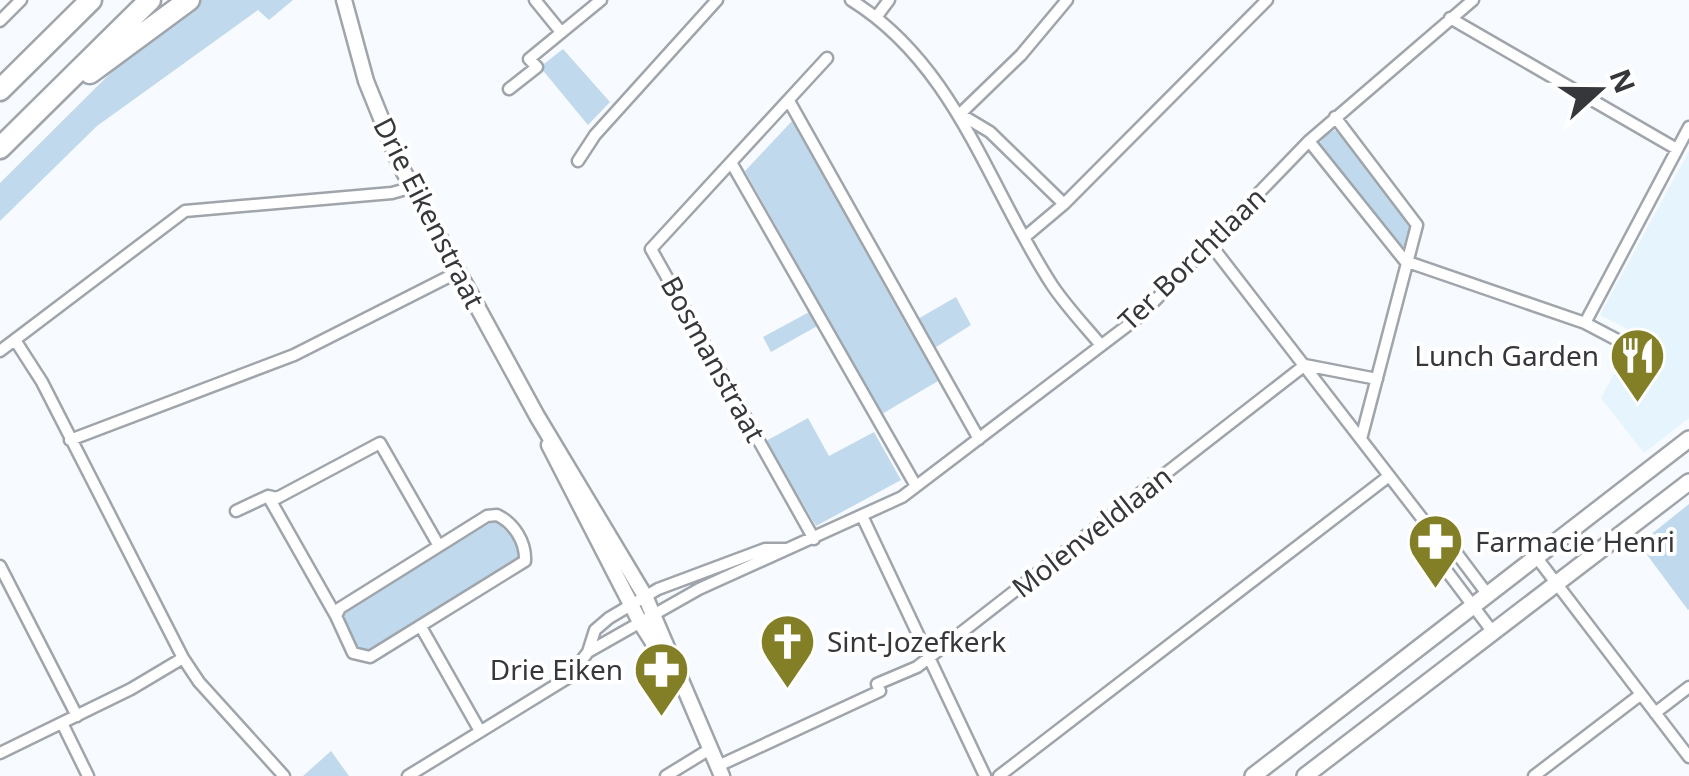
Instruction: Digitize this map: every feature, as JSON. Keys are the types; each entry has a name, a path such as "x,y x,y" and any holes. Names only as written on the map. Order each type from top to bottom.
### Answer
{"highway":[{"path":"24,66 76,0"},
{"path":"0,90 91,0"},
{"path":"0,148 150,0"},
{"path":"43,106 189,0"}],"main road":[{"path":"1253,776 1689,439"},
{"path":"1305,776 1689,482"}],"street":[{"path":"0,21 22,0"},
{"name":"Drie Eikenstraat","path":"344,0 379,119 537,416 556,464 682,683 720,771"},
{"path":"535,0 561,32"},
{"path":"509,89 537,67 529,59 601,0"},
{"path":"578,162 595,135 717,0"},
{"path":"851,0 876,16 960,114 1052,284 1100,344"},
{"path":"876,16 889,0"},
{"path":"960,114 1021,55 1068,0"},
{"path":"1026,236 1064,204 1267,0"},
{"name":"Ter Borchtlaan","path":"588,652 786,549 863,518 916,486 1140,316 1335,117 1473,0"},
{"path":"1450,18 1675,148"},
{"name":"Bosmanstraat","path":"814,539 651,249 827,58"},
{"path":"789,101 979,439"},
{"path":"960,114 990,132 1064,204"},
{"path":"1335,117 1416,220 1361,439"},
{"path":"1585,323 1689,128"},
{"path":"1310,141 1405,260 1585,323 1626,344"},
{"path":"732,164 916,486"},
{"path":"0,352 185,211 392,193 413,187"},
{"path":"1212,245 1441,543 1458,556 1488,596"},
{"path":"70,440 294,355 458,272"},
{"path":"15,340 183,658 198,682 284,776"},
{"path":"1305,366 1377,379"},
{"name":"Molenveldlaan","path":"720,771 880,691 877,684 929,659 1305,366"},
{"path":"236,511 268,496 277,498 380,444 439,546"},
{"path":"998,776 1389,476"},
{"path":"268,496 354,653 361,657 370,657 525,562 517,533 510,521 498,515 439,546 340,608 336,616"},
{"path":"863,518 985,776"},
{"path":"1441,543 1443,566 1492,631"},
{"name":"Ter Borchtlaan","path":"588,652 595,630 638,601 765,549 786,549"},
{"path":"1536,558 1689,757"},
{"path":"0,566 77,716"},
{"path":"421,627 480,731"},
{"path":"408,776 569,677 588,652"},
{"path":"0,754 183,658"},
{"path":"1655,713 1689,687"},
{"path":"1534,776 1640,695"},
{"path":"62,723 88,776"},
{"path":"666,776 710,749"}],"shaded area":[{"path":"184,0 293,0 269,20 258,10 97,126 0,221 0,183"},
{"path":"563,49 610,102 588,125 540,67"},
{"path":"792,121 938,381 882,414 745,171"},
{"path":"1334,130 1343,135 1411,224 1405,245 1400,248 1319,146 1322,138"},
{"path":"1689,151 1689,418 1644,453 1601,398 1636,333 1600,315"},
{"path":"956,297 971,325 933,349 916,320"},
{"path":"811,311 819,325 771,352 763,337"},
{"path":"808,418 829,456 874,432 901,480 816,526 766,441"},
{"path":"1689,504 1689,609 1688,610 1639,544"},
{"path":"495,520 505,526 514,540 518,557 512,566 377,649 357,650 340,620 341,612"},
{"path":"331,751 349,776 303,776"}],"place":[{"name":"Lunch Garden","path":"1638,405"},
{"name":"Farmacie Henri","path":"1436,591"},
{"name":"Sint-Jozefkerk","path":"788,691"},
{"name":"Drie Eiken","path":"662,719"}]}
